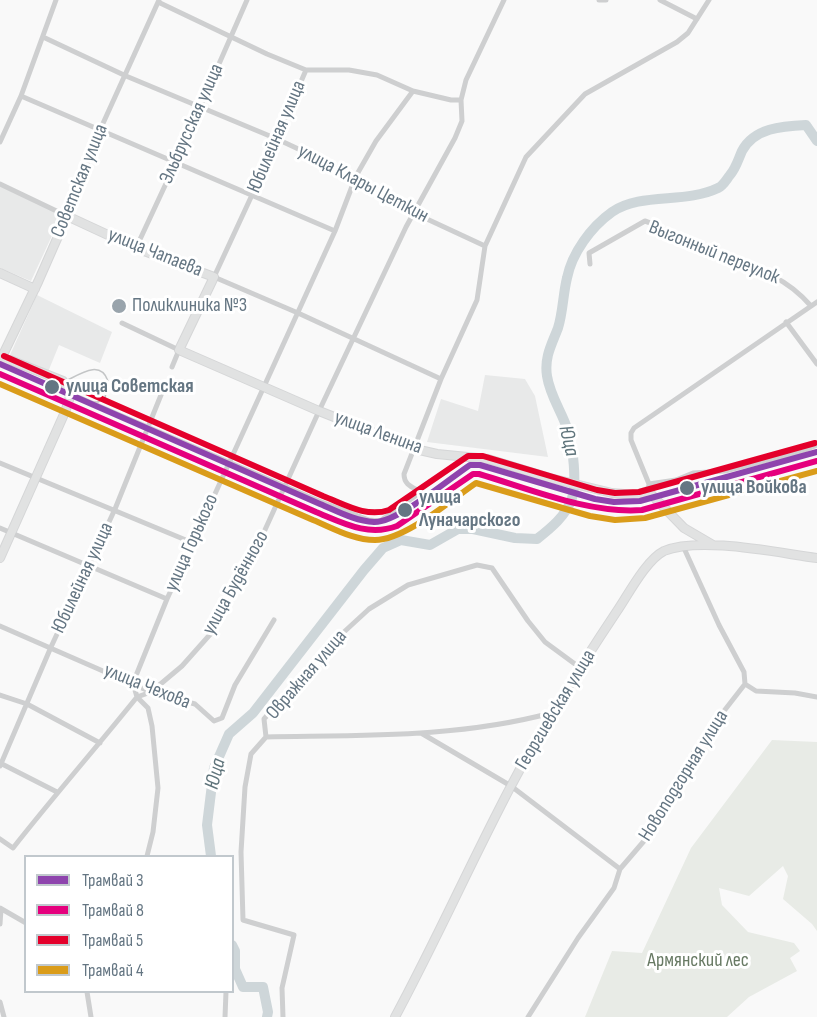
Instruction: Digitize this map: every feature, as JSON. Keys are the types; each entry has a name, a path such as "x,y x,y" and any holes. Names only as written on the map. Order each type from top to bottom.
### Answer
{"main road":[{"name":"улица Чапаева","path":"67,216 136,248 214,277"},
{"name":"Советская улица","path":"0,361 67,216"},
{"path":"0,273 35,289"},
{"name":"Юбилейная улица","path":"179,350 214,277"},
{"name":"улица Ленина","path":"179,350 319,411 415,449 437,454 488,459 612,494 636,495 648,488"},
{"path":"0,361 10,360 63,381 71,394 0,558"},
{"path":"648,488 652,497 684,528 713,546"},
{"path":"683,546 686,537 684,528"},
{"name":"Георгиевская улица","path":"395,1017 511,786 551,713 654,559 664,552 683,546 713,546 817,558"}],"street":[{"path":"0,142 21,96 56,0"},
{"name":"Эльбрусская улица","path":"136,248 248,0"},
{"name":"улица Будённого","path":"137,697 151,692 182,666 214,630 249,565 319,411 414,213 455,138 462,121 461,100 466,81 504,0"},
{"path":"598,0 606,0"},
{"path":"660,0 697,19"},
{"path":"71,394 285,486 369,520 380,521 421,492 408,485 404,480 404,474 441,380 477,300 484,246 526,157 585,94 677,42 688,33 709,0"},
{"path":"159,1 231,37 306,70 349,70 376,75 413,91 451,100 461,100"},
{"name":"Советская улица","path":"67,216 100,130 159,1"},
{"name":"улица Клары Цеткин","path":"43,38 126,76 277,139 356,176 414,213 484,246"},
{"name":"Юбилейная улица","path":"214,277 306,70"},
{"name":"улица Горького","path":"133,683 167,599 228,462 335,231 356,176 376,141 413,91"},
{"path":"21,96 335,231"},
{"name":"улица Чапаева","path":"0,184 67,216"},
{"name":"Выгонный переулок","path":"590,264 589,254 645,221 696,249 774,275 814,304"},
{"name":"улица Чапаева","path":"214,277 354,338 441,380"},
{"path":"814,304 632,431 632,444 648,488 693,473 725,471 800,452 817,445"},
{"name":"улица Ленина","path":"122,322 179,350"},
{"path":"786,322 817,363"},
{"name":"Юбилейная улица","path":"172,367 179,350"},
{"name":"Юбилейная улица","path":"0,764 114,509 163,390"},
{"path":"0,463 193,543"},
{"path":"0,528 167,599"},
{"path":"683,546 719,625 744,672 745,684 756,691 795,693 817,697"},
{"name":"Овражная улица","path":"283,1017 282,988 294,934 243,920 241,852 245,786 251,754 266,737 264,719 320,654 369,609 408,585 477,565 492,568 545,642 579,668"},
{"name":"улица Чехова","path":"0,626 151,692 195,704 214,721 222,718 235,685 274,620"},
{"path":"133,683 137,697 148,708 158,788 153,832 147,855"},
{"name":"Новоподгорная улица","path":"528,1017 578,938 614,888 620,869 644,841 670,799 682,770 703,738 745,684"},
{"path":"0,695 27,705 100,743"},
{"path":"0,839 13,848 137,697"},
{"path":"266,737 421,733 495,726 551,713"},
{"path":"421,733 511,786 620,869"},
{"path":"0,764 57,792"},
{"path":"0,924 0,908 24,922"},
{"path":"87,993 91,1017"},
{"path":"225,1017 226,993"},
{"path":"0,1002 4,1017"}],"shaded area":[{"path":"0,185 62,214 31,281 0,268"},
{"path":"37,295 112,332 100,363 59,345 48,372 10,355"},
{"path":"485,375 525,379 535,396 548,457 427,442 441,399 478,411"}],"green space":[{"name":"Армянский лес","path":"772,740 817,742 817,931 783,899 788,876 783,866 749,896 719,888 722,905 748,932 794,943 800,951 790,958 797,971 749,997 727,1017 585,1017 612,951 642,953 691,848"}],"waterway":[{"name":"Юца","path":"211,855 207,825 214,768 229,734 253,713 383,548 401,540 430,545 458,529 473,529 515,538 537,539 553,526 566,510 573,492 573,455 570,437 547,376 547,363 560,322 566,284 573,259 590,233 604,218 624,206 636,202 692,196 720,187 734,170 747,143 761,133 788,126 806,125 817,141"},
{"name":"Юца","path":"234,949 235,969 243,987 263,987 267,1017"}],"tram line":[{"name":"5","path":"4,356 323,496 355,509 372,512 389,510 468,456 483,456 597,490 615,493 639,492 815,443"},
{"name":"3","path":"0,364 340,513 374,522 384,520 409,508 470,465 480,465 595,499 614,502 640,501 817,452"},
{"path":"56,385 85,372 98,370 108,381 105,398 98,402 87,402"},
{"name":"8","path":"0,374 316,512 366,529 376,530 397,526 473,474 581,504 601,508 642,510 817,461"},
{"name":"4","path":"0,384 336,530 351,536 375,540 387,538 414,526 476,483 590,516 615,520 645,518 817,471"}],"place":[{"name":"Поликлиника №3","path":"119,306"},
{"name":"улица Советская","path":"52,387"},
{"name":"улица Войкова","path":"687,488"},
{"name":"улица Луначарского","path":"405,510"}]}
